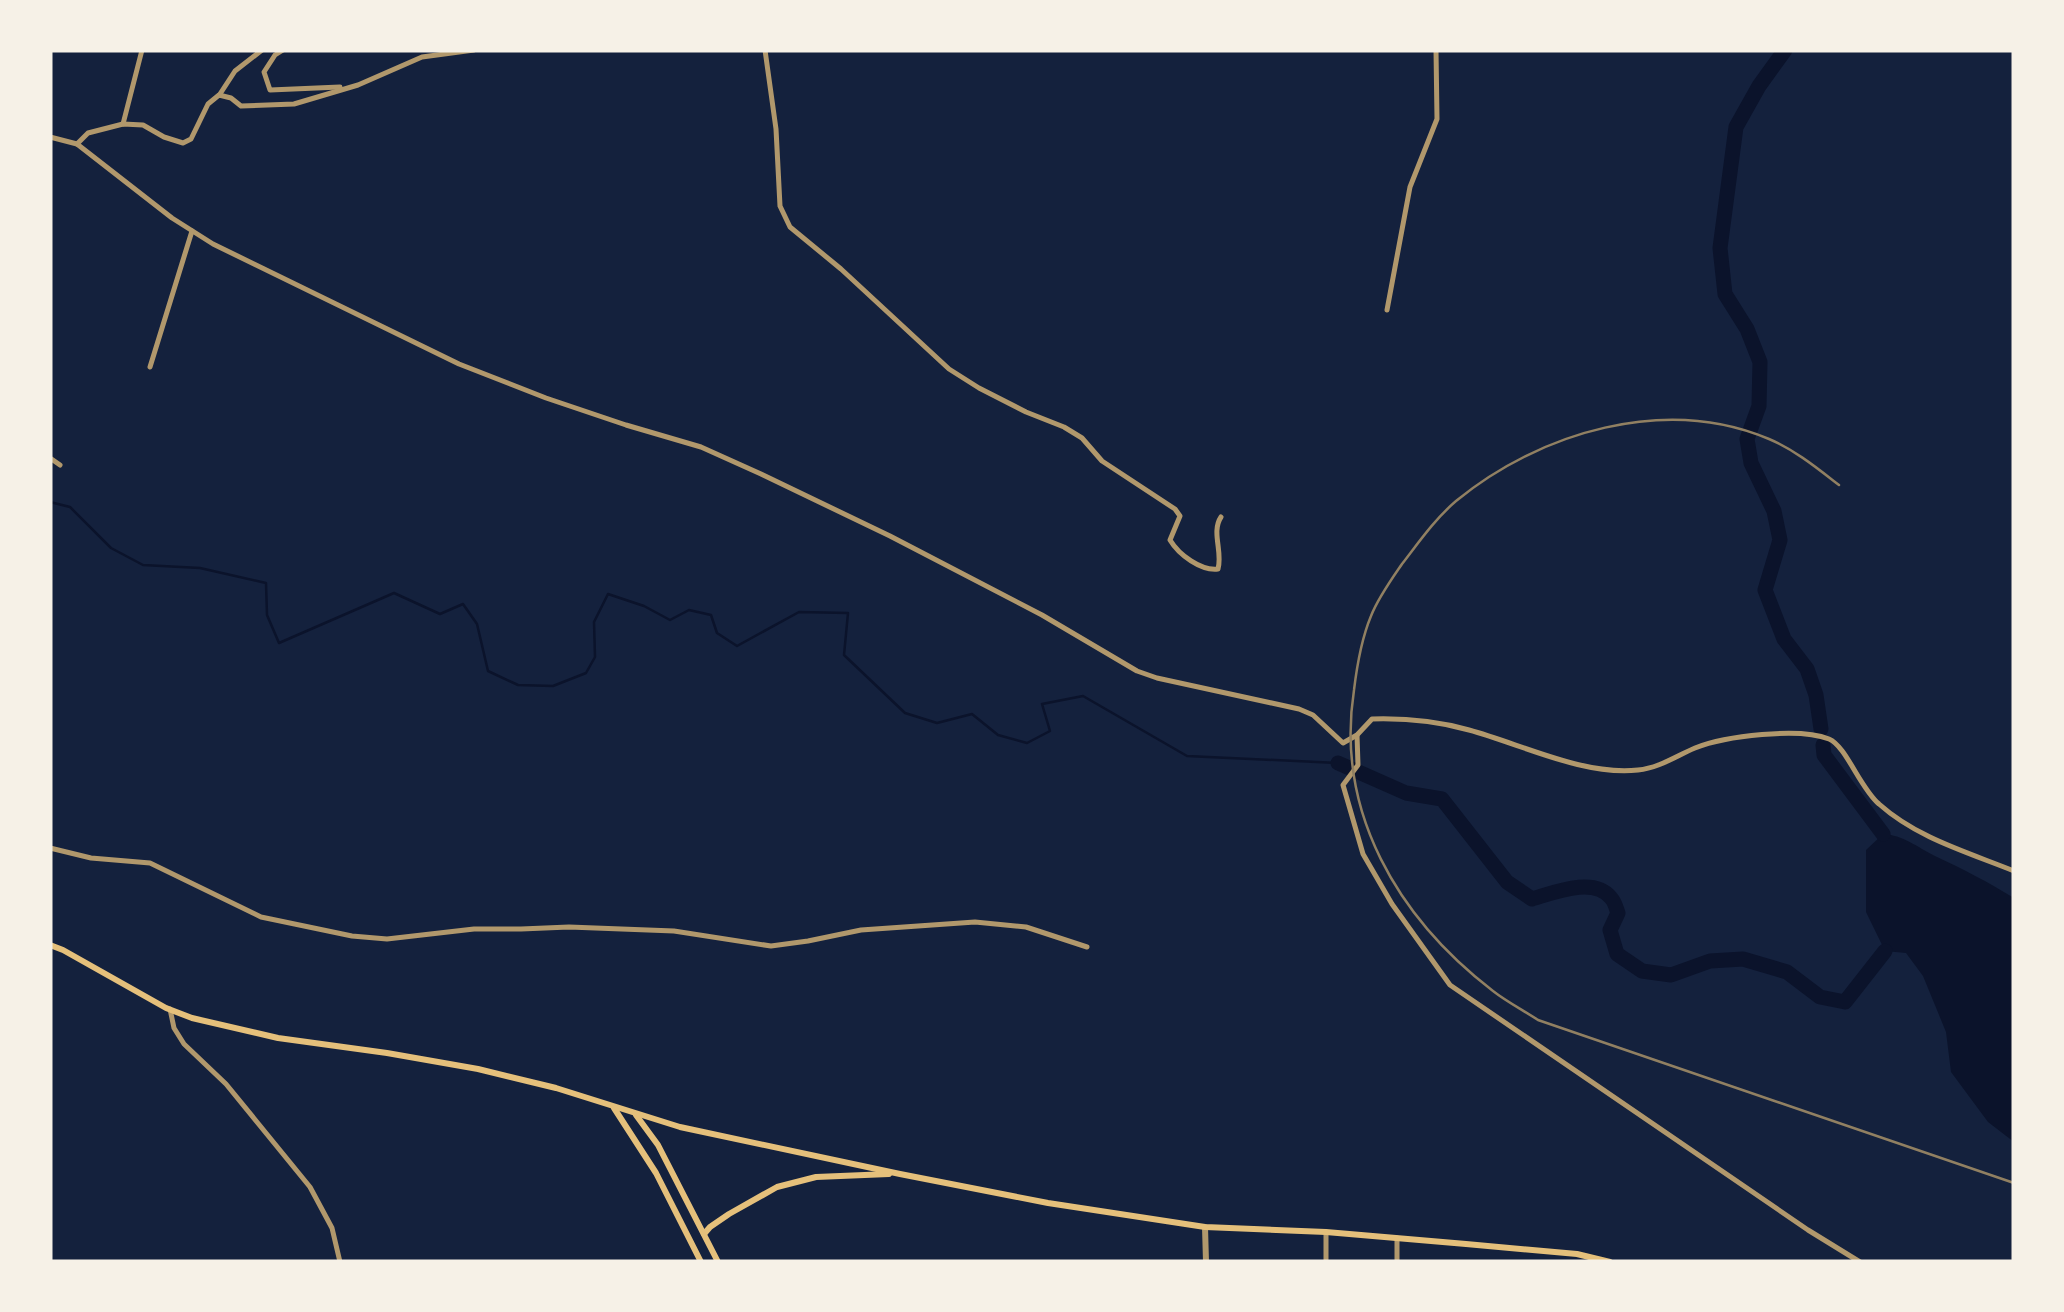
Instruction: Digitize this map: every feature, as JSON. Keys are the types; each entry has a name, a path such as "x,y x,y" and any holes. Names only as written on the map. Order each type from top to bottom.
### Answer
{"main road":[{"path":"50,945 192,1018 278,1038 478,1069 556,1088 680,1127 900,1174 1048,1203 1206,1227 1397,1238 1577,1254 1610,1262"},
{"path":"614,1107 656,1173 701,1262"},
{"path":"635,1114 658,1145 718,1262"},
{"path":"704,1234 729,1214 776,1187 816,1176 900,1174"}],"street":[{"path":"123,124 142,50"},
{"path":"78,144 88,133 123,124 143,125 183,143 192,139 208,104 235,72 262,50"},
{"path":"283,50 264,72 270,90 348,87"},
{"path":"219,95 241,106 294,104 358,85 435,53 474,50"},
{"path":"765,50 776,129 780,206 790,227 842,269 949,370 994,396 1064,426 1082,438 1102,461 1175,508 1180,516 1170,540 1194,562 1212,571 1220,563 1216,525 1221,517"},
{"path":"1387,310 1410,186 1437,119 1436,50"},
{"path":"50,137 78,144 172,218 213,244 459,364 546,398 701,447 761,474 1042,615 1138,671 1299,709 1314,715 1343,742 1357,736 1372,718 1414,718 1471,730 1538,754 1607,770 1656,766 1698,746 1761,733 1828,738 1840,745 1857,778 1896,820 2014,870"},
{"path":"150,366 192,231"},
{"path":"50,458 60,466"},
{"path":"1357,736 1358,766 1342,786 1363,854 1392,904 1450,985 1860,1262"},
{"path":"50,848 91,858 150,863 262,917 352,936 387,939 474,928 568,927 674,931 771,946 861,930 975,922 1026,927 1087,946"},
{"path":"170,1009 174,1028 184,1044 226,1084 310,1187 332,1228 340,1262"},
{"path":"1206,1227 1206,1262"},
{"path":"1326,1232 1326,1262"},
{"path":"1397,1238 1397,1262"},
{"path":"1547,1252 1547,1262"}],"water":[{"path":"1883,834 1910,842 2014,898 2014,1142 1988,1122 1951,1072 1946,1032 1923,976 1906,953 1885,951 1866,912 1866,850"}],"waterway":[{"path":"1785,50 1736,127 1720,248 1725,294 1747,329 1760,362 1759,406 1747,439 1751,463 1774,511 1780,540 1765,590 1784,639 1807,669 1821,729"},
{"path":"50,502 70,507 111,548 143,565 200,568 266,583 267,615 279,643 394,593 440,614 463,604 477,624 488,671 518,685 553,686 586,673 595,657 594,622 608,594 670,620 689,610 711,615 717,633 737,646 799,612 848,613 844,655 905,713 937,723 972,714 998,735 1027,743 1050,731 1042,704 1083,696 1187,756 1338,763"},
{"path":"1823,745 1824,755 1883,834"},
{"path":"1338,763 1406,793 1442,799 1507,882 1532,899 1573,888 1604,891 1618,913 1610,930 1617,954 1642,971 1671,975 1710,961 1743,959 1787,972 1820,997 1845,1002 1885,951"}],"railway":[{"path":"1839,485 1769,439 1729,426 1688,420 1646,421 1565,439 1489,477 1441,515 1402,564 1374,609 1362,643 1354,690 1354,778 1365,820 1402,896 1459,962 1493,991 1538,1020 2014,1183"}]}
